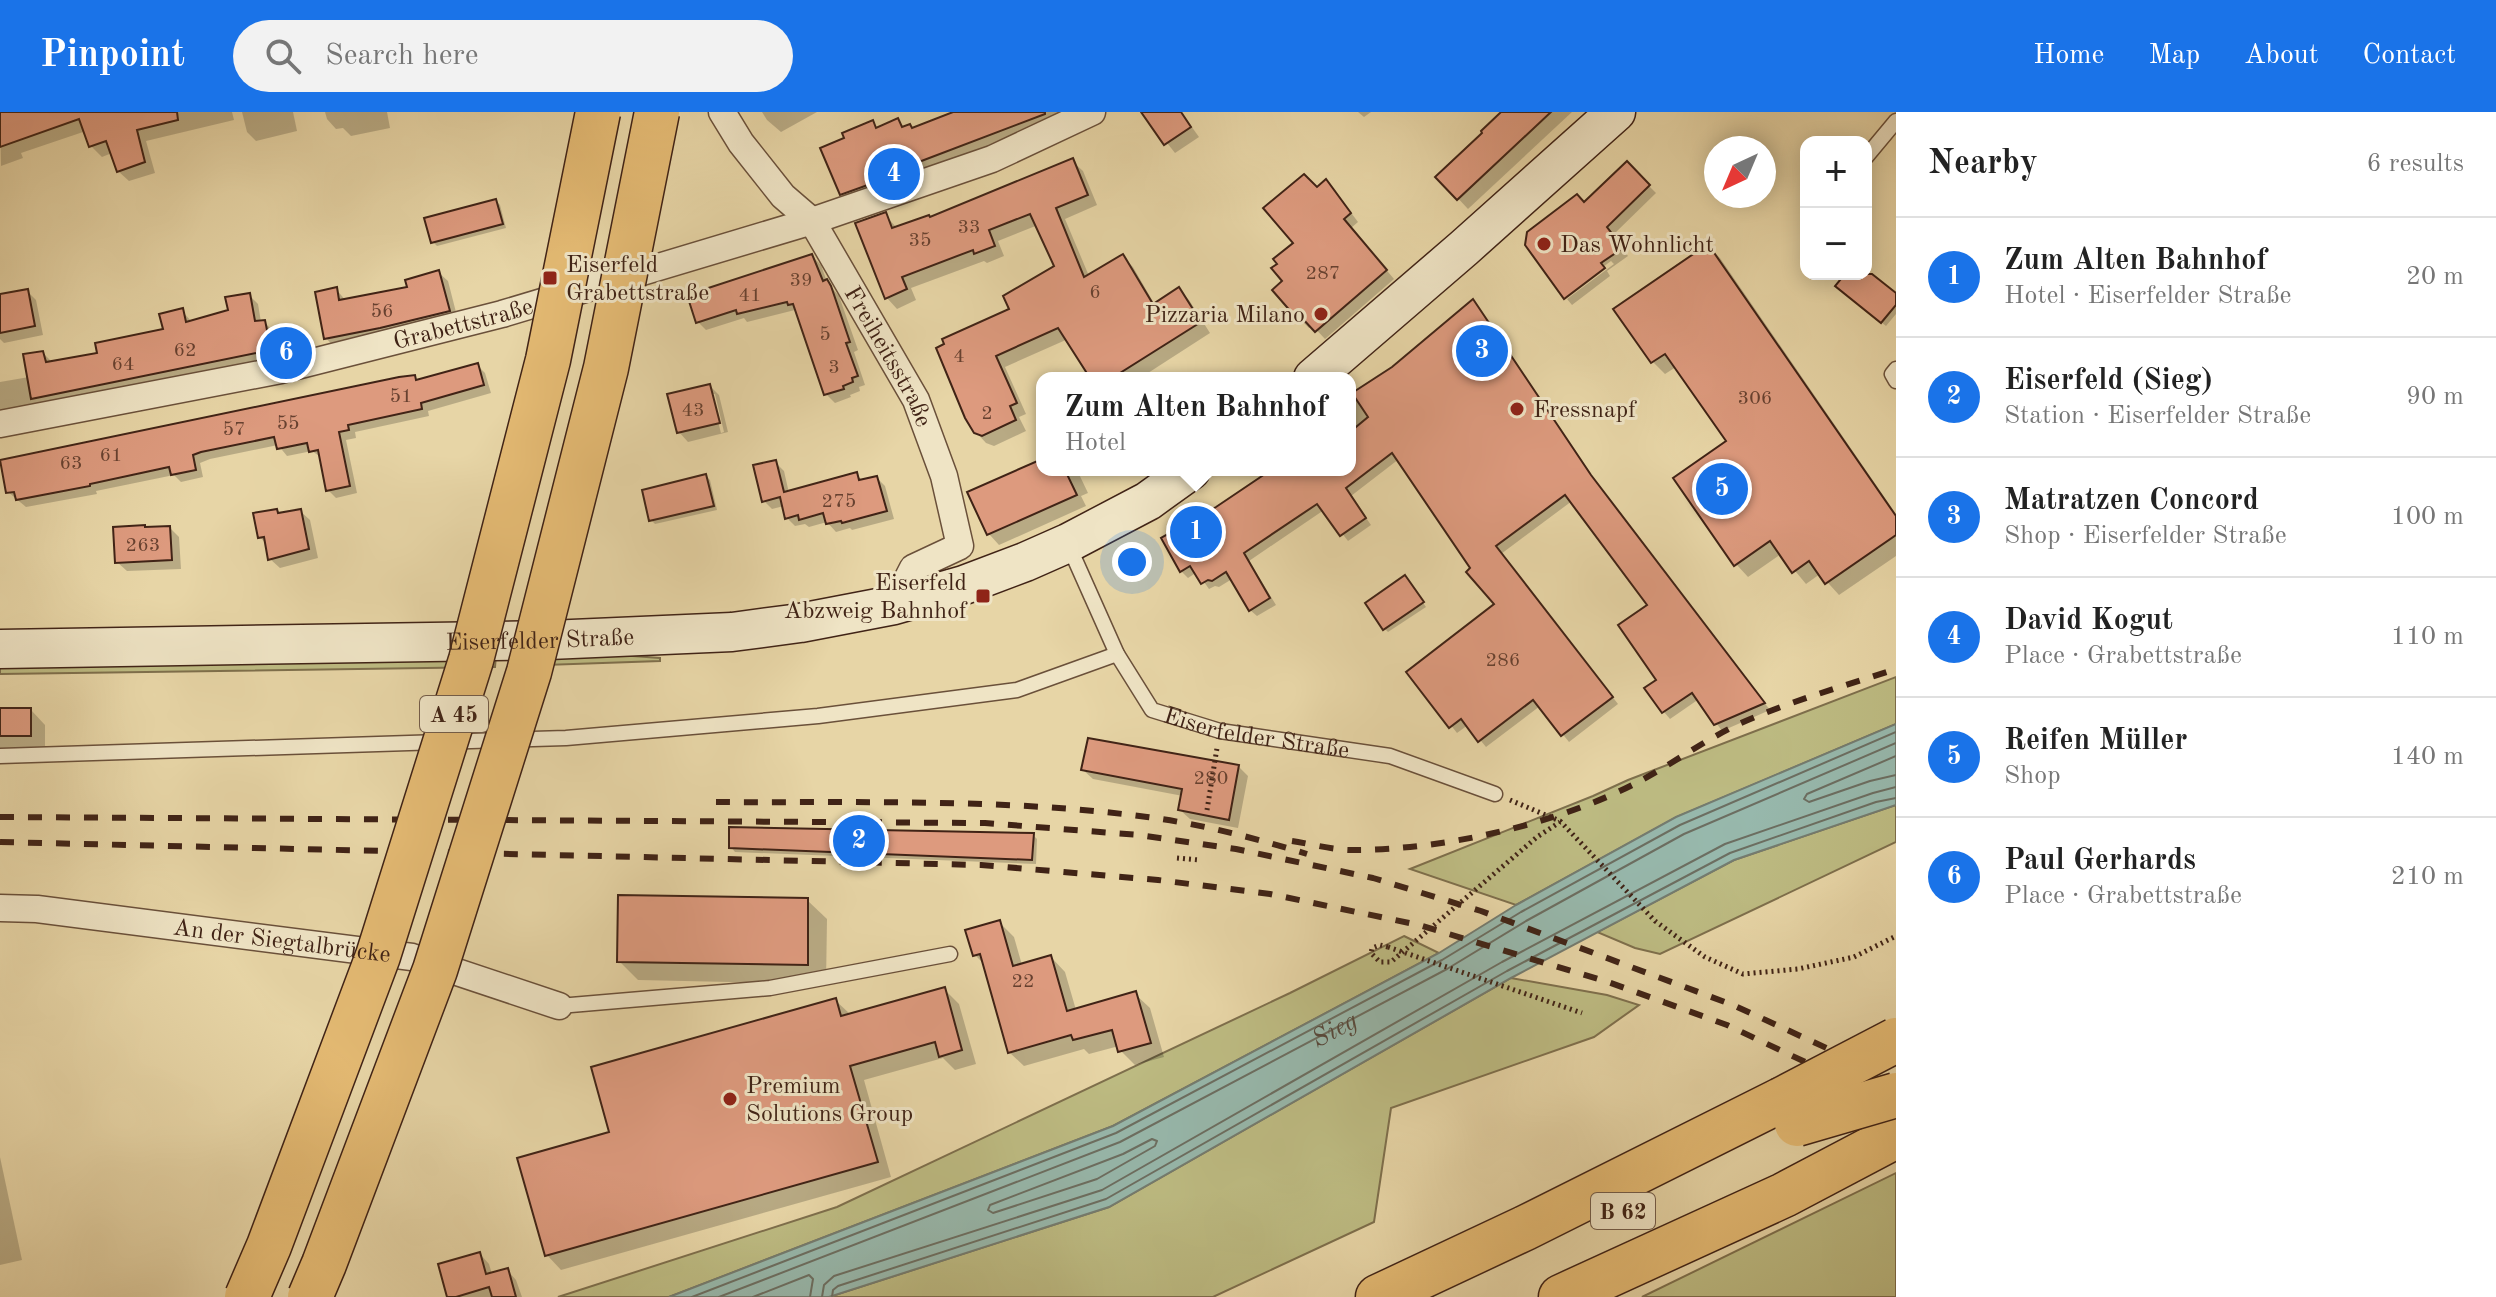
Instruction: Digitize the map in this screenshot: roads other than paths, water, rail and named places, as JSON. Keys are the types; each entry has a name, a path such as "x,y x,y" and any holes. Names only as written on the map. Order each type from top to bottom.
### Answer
{"highway":[{"name":"A 45","path":"247,1297 378,956 471,660 548,360 598,112"},
{"name":"A 45","path":"310,1297 435,970 529,672 606,368 657,112"},
{"path":"1789,1112 1896,1040"},
{"name":"B 62","path":"1378,1297 1525,1228 1789,1112 1896,1095"},
{"name":"B 62","path":"1450,1297 1789,1112"},
{"name":"B 62","path":"1561,1297 1784,1195 1896,1136"}],"main road":[{"path":"1320,372 1616,112"},
{"name":"Eiserfelder Straße","path":"0,649 522,641 732,632 800,623 894,605 964,585 1068,543 1148,501 1183,476"}],"street":[{"name":"Freiheitsstraße","path":"722,112 741,143 783,196 812,221 916,400 944,476 960,546 913,568 894,605"},
{"name":"Grabettstraße","path":"0,424 281,370 502,314 812,221 992,159 1092,112"},
{"name":"An der Siegtalbrücke","path":"0,908 37,909 412,957 559,1006"}],"lane":[{"path":"1872,150 1896,121"},
{"path":"1896,369 1892,374 1896,381"},
{"name":"Eiserfelder Straße","path":"1068,543 1117,654 1152,710 1220,731 1390,756 1495,794"},
{"path":"515,740 522,641"},
{"path":"0,756 566,738 818,716 1017,690 1117,654"},
{"path":"559,1006 770,988 950,954"}],"water":[{"name":"Sieg","path":"1896,724 1896,805 1734,860 1511,978 1109,1207 829,1297 669,1297 1113,1126 1439,953 1516,905 1676,817"}],"railway":[{"path":"1292,841 1345,850 1387,849 1462,840 1538,822 1640,781 1741,723 1896,669"},
{"path":"716,802 932,803 1094,811 1187,823 1307,854"},
{"path":"0,817 985,823 1139,835 1236,849 1373,878 1481,911 1733,1005 1896,1080"},
{"path":"0,842 981,865 1158,880 1270,894 1419,925 1608,982 1727,1025 1896,1105"}],"place":[{"name":"David Kogut","path":"894,174"},
{"name":"Das Wohnlicht","path":"1544,244"},
{"name":"Eiserfeld Grabettstraße","path":"550,278"},
{"name":"Pizzaria Milano","path":"1321,314"},
{"name":"Matratzen Concord","path":"1482,351"},
{"name":"Paul Gerhards","path":"286,353"},
{"name":"Fressnapf","path":"1517,409"},
{"name":"Reifen Müller","path":"1722,489"},
{"name":"Zum Alten Bahnhof","path":"1196,532"},
{"name":"Eiserfeld Abzweig Bahnhof","path":"983,596"},
{"name":"Eiserfeld (Sieg)","path":"859,841"},
{"name":"Premium Solutions Group","path":"730,1099"}]}
